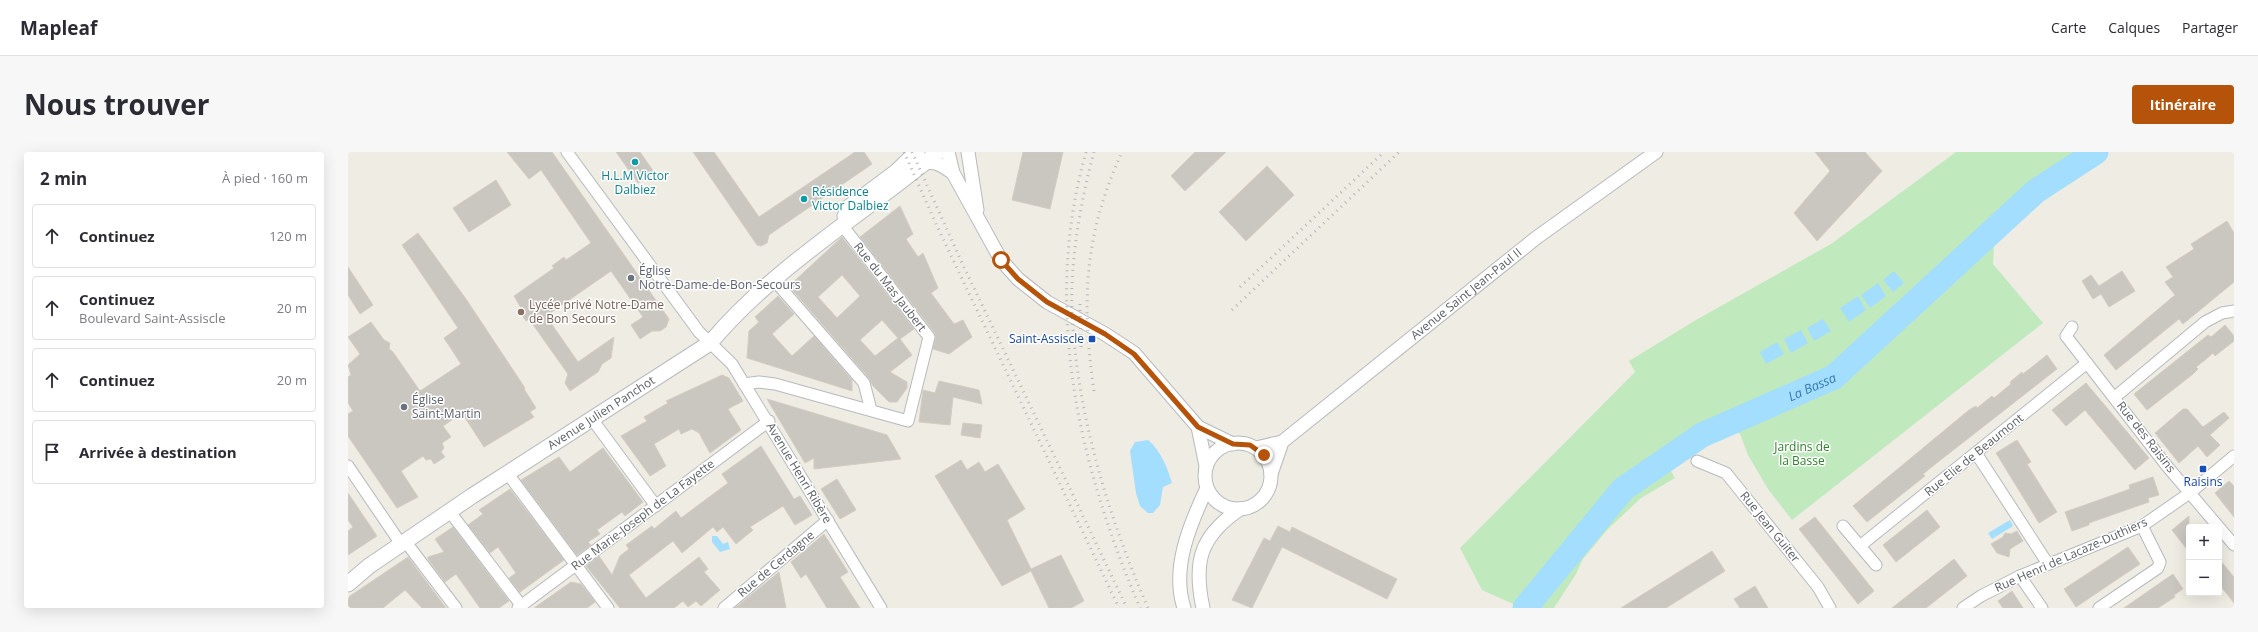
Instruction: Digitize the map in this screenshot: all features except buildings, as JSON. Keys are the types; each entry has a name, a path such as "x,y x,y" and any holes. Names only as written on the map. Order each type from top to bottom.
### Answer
{"main road":[{"name":"Avenue Julien Panchot","path":"348,584 368,566 710,343 734,315 774,280 842,225 921,157 938,152"}],"street":[{"name":"Avenue Henri Ribère","path":"567,152 699,332 732,364 769,421 881,608"},
{"path":"948,152 953,173 978,216 988,239 997,255 1018,279 1047,302 1105,334 1134,354 1198,427 1233,444"},
{"path":"968,152 978,216"},
{"name":"Avenue Saint Jean-Paul II","path":"1256,448 1282,442 1536,238 1656,152"},
{"path":"921,157 943,165 953,173"},
{"name":"Rue du Mas Jaubert","path":"842,225 929,337 908,421 871,410"},
{"path":"774,280 864,384 871,410"},
{"path":"2115,397 2205,322 2222,313 2234,311"},
{"name":"Rue des Raisins","path":"2072,327 2066,336 2115,397 2166,465 2191,492 2234,545"},
{"name":"Rue Elie de Beaumont","path":"1860,546 2087,363"},
{"path":"744,384 759,382 775,384 871,410"},
{"path":"592,419 656,506"},
{"name":"Rue Marie-Joseph de La Fayette","path":"519,607 769,421"},
{"path":"1198,427 1206,466 1205,477 1207,488 1212,497 1220,504 1240,509"},
{"path":"1203,608 1200,596 1200,567 1206,542 1211,532 1222,521 1240,509 1250,507 1260,501 1267,493 1271,475 1282,442"},
{"path":"1206,466 1216,451 1233,444 1244,444 1256,448 1264,455 1269,465 1271,475"},
{"path":"1976,453 2048,564"},
{"name":"Rue Henri de Lacaze-Duthiers","path":"1963,608 1981,596 2020,576 2087,550 2142,526 2191,492 2234,456"},
{"name":"Rue Jean Guiter","path":"1698,461 1726,473 1818,587 1830,608"},
{"path":"348,466 403,543 456,608"},
{"path":"508,474 608,608"},
{"path":"1184,608 1180,588 1182,557 1192,519 1207,488"},
{"path":"450,512 519,607"},
{"name":"Rue de Cerdagne","path":"724,608 828,520"},
{"path":"1843,526 1876,565"},
{"path":"2099,608 2158,568 2160,562 2142,526"},
{"path":"2020,576 2042,608"}],"green space":[{"name":"Jardins de la Basse","path":"1956,152 2090,152 2035,188 1995,225 1993,264 2043,323 1792,520 1768,489 1748,455 1740,434 1718,419 1695,432 1661,455 1675,478 1641,498 1608,529 1583,559 1576,574 1554,608 1522,608 1482,590 1460,548 1635,372 1629,361 1696,320 1831,244"}],"water":[{"path":"1894,271 1904,283 1893,292 1883,280"},
{"path":"1878,283 1886,296 1870,308 1861,295"},
{"path":"1858,296 1866,310 1849,322 1840,308"},
{"path":"1823,319 1831,331 1814,341 1807,328"},
{"path":"1801,330 1808,343 1791,353 1784,339"},
{"path":"1777,342 1784,354 1766,364 1760,352"},
{"path":"1148,440 1160,454 1166,465 1172,483 1163,487 1160,505 1153,513 1148,513 1140,506 1136,493 1130,451 1135,442"},
{"path":"2010,520 2013,526 1992,539 1988,533"},
{"path":"712,536 717,536 723,544 728,542 730,549 720,552 712,542"}],"waterway":[{"name":"La Bassa","path":"1525,608 1623,489 1702,435 1834,377 2036,191 2096,152"}],"railway":[{"path":"904,152 936,224 1119,608"},
{"path":"912,152 963,265 1127,608"},
{"path":"1086,152 1073,210 1067,268 1067,326 1073,384 1084,441 1099,497 1118,553 1140,608"},
{"path":"1094,152 1081,210 1075,251 1072,291 1075,348 1080,386 1096,462 1120,537 1148,608"},
{"path":"1094,391 1088,328 1087,298 1089,269 1093,241 1100,212 1109,182 1122,152"},
{"path":"1240,287 1384,152"},
{"path":"1232,310 1399,152"},
{"path":"1080,304 1081,352"}],"place":[{"name":"H.L.M Victor Dalbiez","path":"635,162"},
{"name":"Résidence Victor Dalbiez","path":"804,199"},
{"name":"Église Notre-Dame-de-Bon-Secours","path":"631,278"},
{"name":"Lycée privé Notre-Dame de Bon Secours","path":"521,312"},
{"name":"Saint-Assiscle","path":"1092,339"},
{"name":"Église Saint-Martin","path":"404,407"},
{"name":"Raisins","path":"2203,469"}],"route":[{"path":"1001,260 1018,279 1047,302 1094,327 1134,354 1154,374 1198,427 1233,444 1238,443 1250,445 1264,455"}]}
